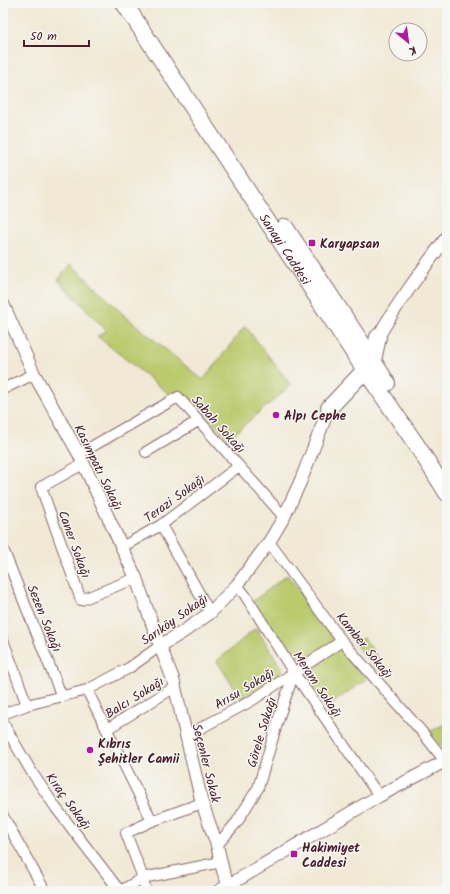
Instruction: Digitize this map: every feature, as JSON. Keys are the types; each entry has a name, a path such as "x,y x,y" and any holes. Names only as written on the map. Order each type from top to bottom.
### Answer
{"main road":[{"name":"Sanayi Caddesi","path":"124,3 365,359 447,474"},
{"name":"Sanayi Caddesi","path":"135,3 365,359 447,493"},
{"path":"329,408 365,359 378,337"}],"street":[{"path":"378,337 390,317 447,237"},
{"name":"Kasımpatı Sokağı","path":"3,304 34,374 81,459 122,547 136,578 160,646"},
{"path":"3,389 34,374"},
{"name":"Sabah Sokağı","path":"81,459 178,397 284,517"},
{"name":"Sarıköy Sokağı","path":"3,714 27,705 87,690 129,668 210,613 237,585 269,542 284,517 301,480 329,408"},
{"path":"146,452 198,420"},
{"name":"Caner Sokağı","path":"81,459 41,487 81,600 136,578"},
{"name":"Terazi Sokağı","path":"122,547 162,525 239,466"},
{"path":"162,525 210,613"},
{"name":"Kamber Sokağı","path":"269,542 342,641 446,760"},
{"name":"Sezen Sokağı","path":"3,549 62,697"},
{"name":"Meram Sokağı","path":"237,585 245,595 294,673 380,796"},
{"path":"3,640 27,705"},
{"path":"294,673 342,641"},
{"name":"Seçenler Sokak","path":"160,646 173,679 202,803 217,845 226,889"},
{"name":"Arısu Sokağı","path":"186,736 251,701 294,673"},
{"name":"Görele Sokağı","path":"217,845 237,822 258,788 294,673"},
{"name":"Balcı Sokağı","path":"107,729 175,687"},
{"path":"87,690 152,821"},
{"name":"Kıraç Sokağı","path":"3,723 31,771 56,808 120,891"},
{"path":"226,889 380,796 446,760"},
{"path":"146,891 143,878 126,833 152,821 202,803"},
{"path":"3,816 45,891"},
{"path":"120,891 143,878 221,862"}],"green space":[{"path":"71,264 125,316 203,380 245,326 291,385 228,439 189,396 180,403 97,336 107,331 58,280"},
{"path":"287,575 367,679 326,707 301,674 252,602"},
{"path":"256,628 283,670 275,680 243,702 217,661"},
{"path":"364,638 382,663 378,669 355,645"},
{"path":"447,723 447,748 445,750 429,732"}],"place":[{"name":"Karyapsan","path":"312,243"},
{"name":"Alpı Cephe","path":"276,415"},
{"name":"Kıbrıs Şehitler Camii","path":"90,750"},
{"name":"Hakimiyet Caddesi","path":"294,854"}]}
